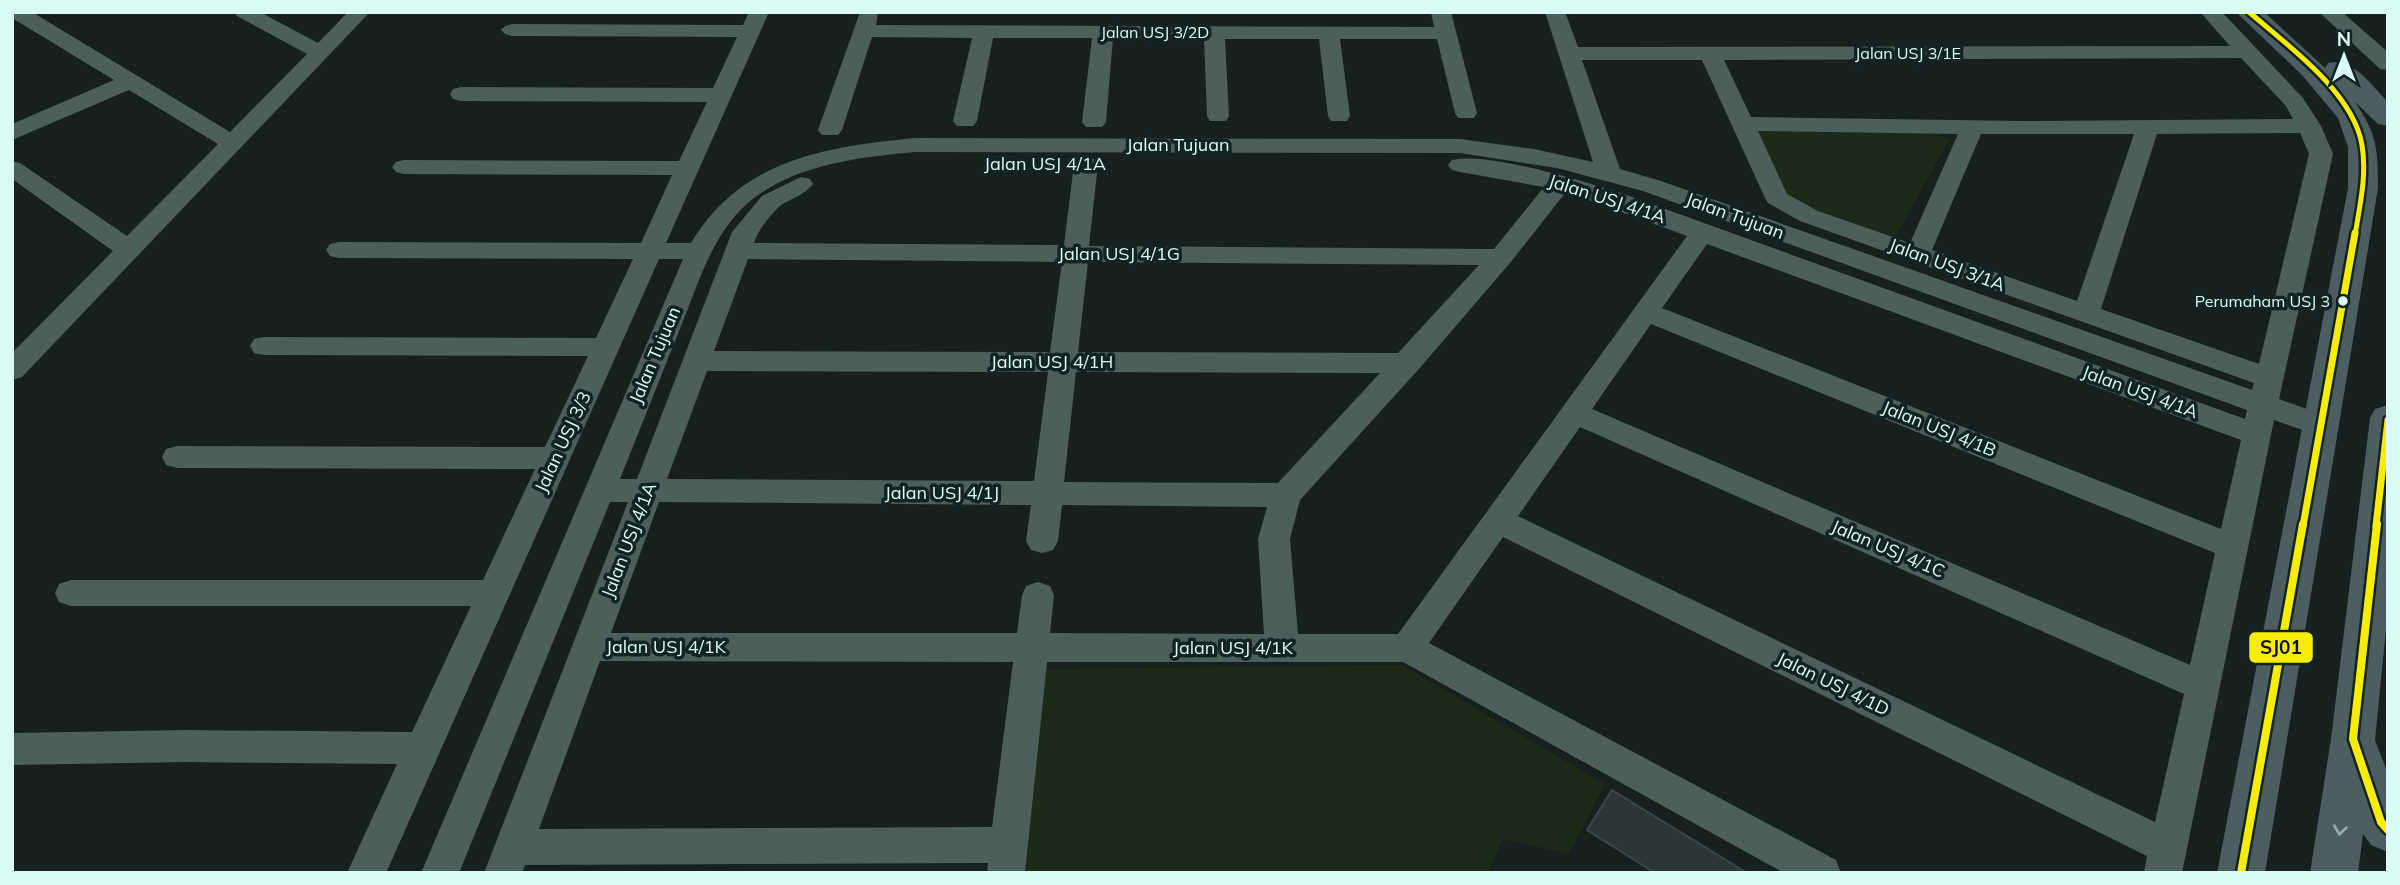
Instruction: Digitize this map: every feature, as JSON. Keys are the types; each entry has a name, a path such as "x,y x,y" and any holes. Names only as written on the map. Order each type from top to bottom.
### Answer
{"main road":[{"path":"2249,12 2337,98 2353,119 2364,154 2363,188 2250,869"},
{"path":"2275,12 2388,118"},
{"path":"2334,873 2353,739 2388,418"},
{"path":"2353,739 2381,822 2388,830"}],"street":[{"path":"17,12 233,143"},
{"path":"244,12 320,53"},
{"path":"13,369 360,12"},
{"path":"1555,12 1609,173"},
{"path":"2165,860 2321,154 2295,103 2210,12"},
{"path":"2329,12 2388,64"},
{"path":"512,30 755,22"},
{"name":"Jalan USJ 3/3","path":"366,873 755,22"},
{"path":"831,130 866,22"},
{"name":"Jalan USJ 3/2D","path":"866,22 984,31 1103,32 1329,32 1444,22"},
{"path":"1444,22 1466,113"},
{"path":"965,121 984,31"},
{"path":"1094,122 1103,32"},
{"path":"1214,32 1217,116"},
{"path":"1329,32 1339,116"},
{"name":"Jalan USJ 3/1E","path":"1569,54 2246,52"},
{"name":"Jalan USJ 3/1A","path":"1710,53 1777,198 1809,216 2086,315 2264,406"},
{"path":"12,133 130,81"},
{"path":"461,94 721,95"},
{"path":"1744,124 2309,127"},
{"path":"1918,254 1973,127"},
{"path":"2086,315 2148,127"},
{"name":"Jalan Tujuan","path":"440,873 699,251 726,211 755,188 795,166 848,151 915,145 1460,146 1517,151 1652,186 2322,426"},
{"name":"Jalan USJ 4/1A","path":"508,860 745,232 771,201 804,182 839,170 892,163 1461,165 1561,181 1621,200 1702,233 2264,406"},
{"path":"1042,541 1086,164"},
{"path":"404,167 688,169"},
{"path":"12,168 130,250"},
{"path":"1282,648 1273,539 1286,495 1501,257 1561,181"},
{"path":"1407,648 1702,233"},
{"path":"339,250 699,251"},
{"name":"Jalan USJ 4/1G","path":"737,251 1501,257"},
{"name":"Jalan USJ 4/1B","path":"1646,312 2233,547"},
{"path":"264,346 606,347"},
{"name":"Jalan USJ 4/1H","path":"696,362 1408,363"},
{"name":"Jalan USJ 4/1C","path":"1574,413 2203,686"},
{"path":"177,457 556,458"},
{"name":"Jalan USJ 4/1J","path":"598,490 1286,495"},
{"name":"Jalan USJ 4/1D","path":"1498,520 2165,860"},
{"path":"71,593 494,593"},
{"path":"508,860 1008,859 1038,595"},
{"name":"Jalan USJ 4/1K","path":"588,647 1407,648 1822,873"},
{"path":"12,749 185,746 423,748"}],"green space":[{"path":"1754,131 1933,131 1949,140 1893,241 1814,213 1783,195"},
{"path":"1402,665 1605,784 1569,854 1503,839 1488,873 1025,873 1043,669"}],"building":[{"path":"1612,790 1747,873 1655,873 1587,830"}],"transit line":[{"name":"SJ01","path":"2241,873 2363,188 2364,164 2361,139 2344,103 2314,70 2249,12"},
{"name":"SJ01","path":"2388,420 2353,739 2381,822 2388,830"}],"place":[{"name":"Perumaham USJ 3","path":"2343,301"}]}
